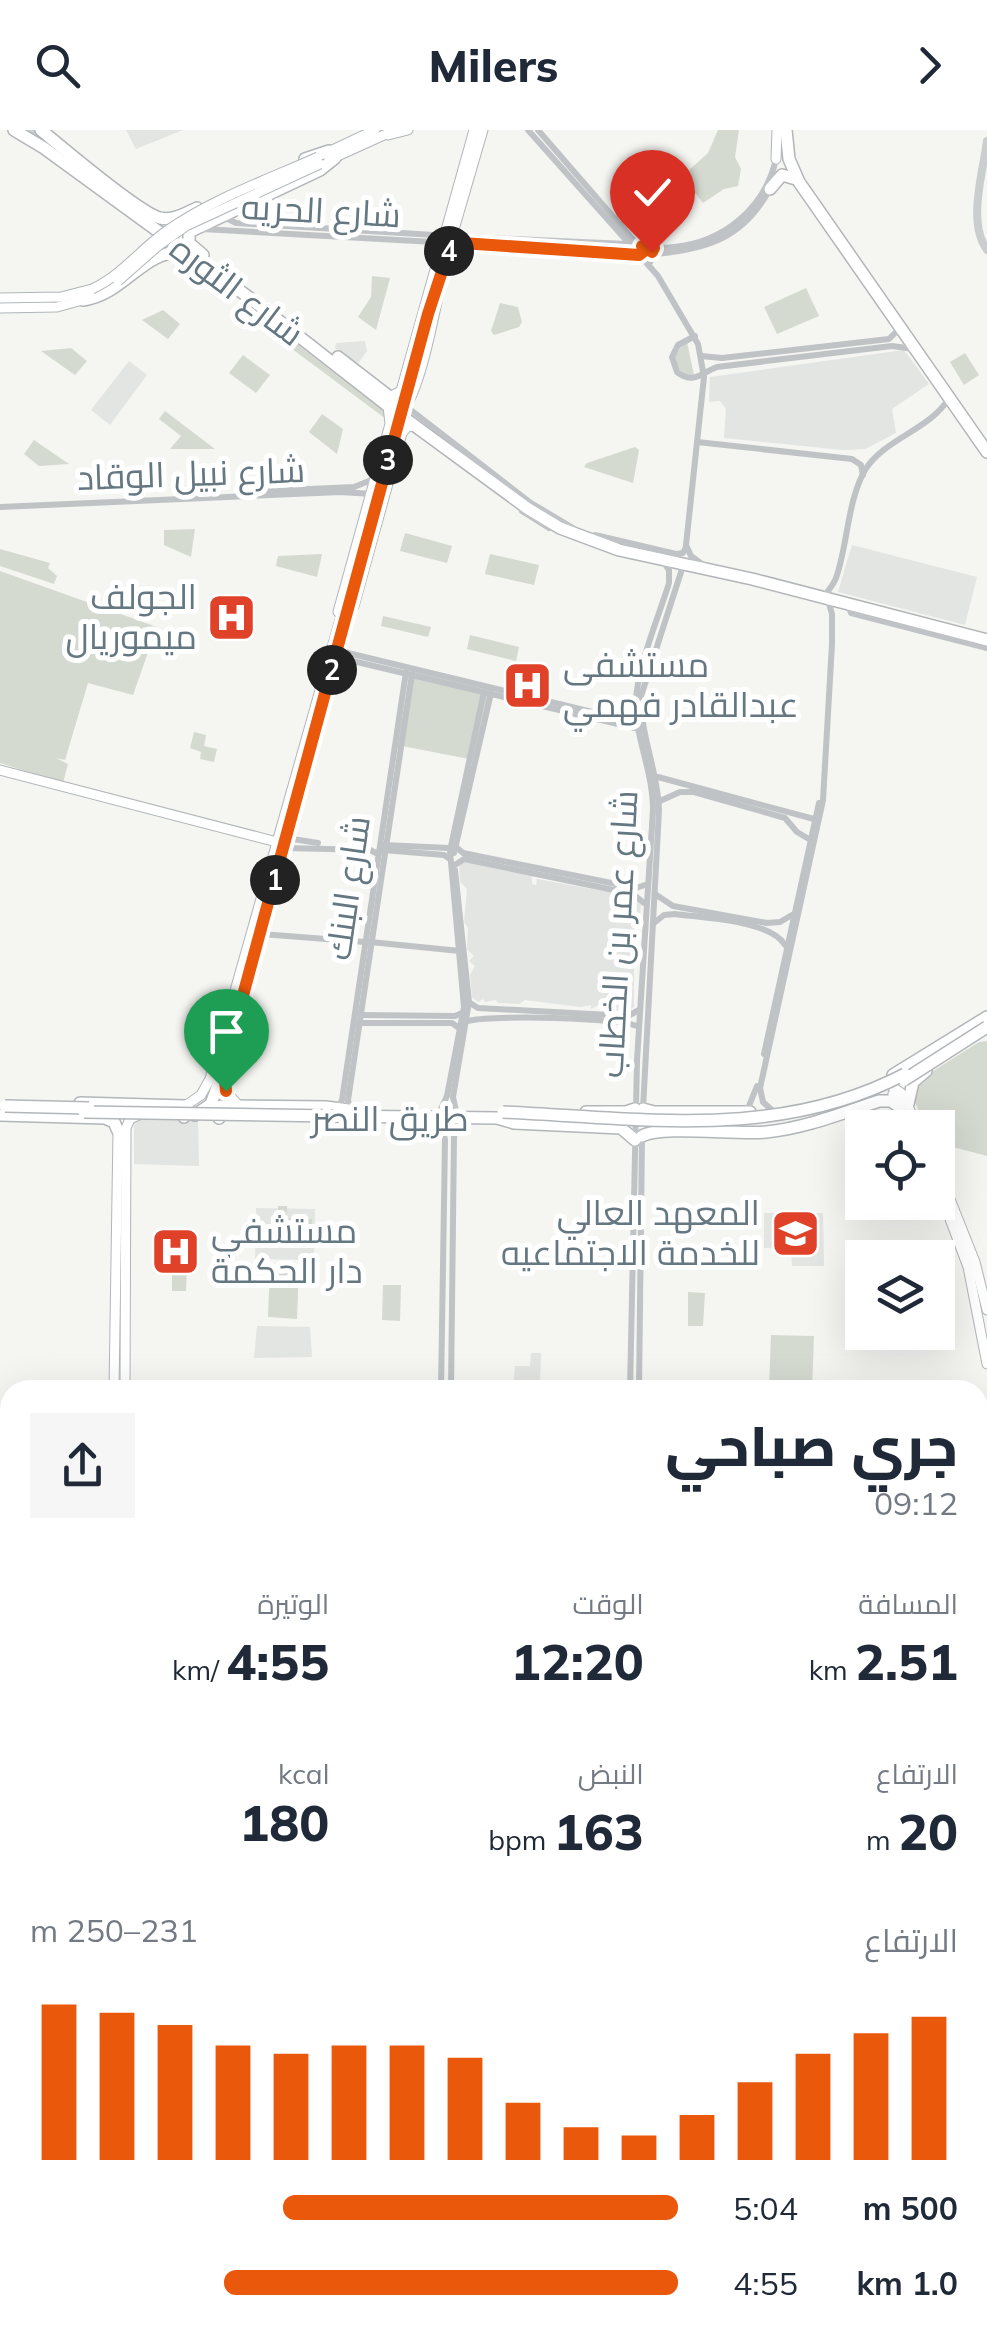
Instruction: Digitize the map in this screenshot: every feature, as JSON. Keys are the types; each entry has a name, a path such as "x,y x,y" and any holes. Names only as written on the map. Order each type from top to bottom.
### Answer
{"highway":[{"name":"شارع الثوره","path":"14,130 36,132 158,218 176,218"},
{"path":"786,130 782,155 896,337 915,350 987,452"},
{"name":"شارع الثوره","path":"36,132 64,163 373,394 392,403 395,399 395,405"},
{"path":"317,153 326,158 322,169 192,232 181,233 180,248 168,232 176,218 317,153"},
{"path":"50,168 64,163"},
{"path":"770,189 782,175 790,175 799,182"},
{"path":"236,190 239,207"},
{"path":"158,218 164,227 158,232"},
{"path":"87,295 143,244 148,235 145,223"},
{"name":"شارع الثوره","path":"192,232 189,244 417,426 536,514 590,540 662,559 677,570 708,569 987,640"},
{"path":"124,290 140,279 155,247 143,244"},
{"path":"87,295 116,288 147,263 180,248"},
{"path":"642,1112 754,1120 830,1106 905,1074 987,1024"},
{"path":"877,1102 882,1080 900,1083 916,1078 987,1024"},
{"path":"500,1115 690,1126 779,1121 842,1106 908,1078 987,1024"},
{"name":"طريق النصر","path":"500,1115 510,1109 666,1112 749,1119 882,1080 987,1024"},
{"path":"185,1113 200,1114 211,1104 224,1058"},
{"path":"619,1112 623,1120 620,1128 638,1138 667,1130 754,1133 822,1120 877,1102 903,1102 916,1078"},
{"path":"102,1103 108,1110 106,1118"},
{"name":"طريق النصر","path":"1,1109 102,1103 151,1105 219,1118 326,1119 337,1111"},
{"path":"118,1131 129,1112 151,1105"},
{"path":"690,1126 749,1119 802,1105"},
{"path":"219,1118 216,1112 220,1106 239,1106"},
{"name":"طريق النصر","path":"239,1106 326,1107 337,1111 450,1110 500,1115 514,1123 620,1128"},
{"path":"1,1109 337,1111"},
{"path":"1,1109 106,1118 114,1122 118,1131"},
{"path":"500,1115 642,1112 822,1120"},
{"path":"666,1112 656,1115 654,1121 658,1128 667,1130"},
{"name":"طريق النصر","path":"140,1115 185,1113"}],"main road":[{"path":"0,308 56,308 87,295 178,223 385,131 396,135 408,130"},
{"path":"451,230 474,130"},
{"path":"239,995 266,930 341,624 438,274 483,130"},
{"path":"777,130 782,155"},
{"path":"239,1106 226,1091 224,1058 239,995 342,654 337,615 428,286 438,274"},
{"path":"395,405 416,379 442,283 438,274"},
{"path":"0,298 87,295"},
{"path":"405,376 410,381 416,379"},
{"path":"341,624 351,615 404,430 417,426"},
{"path":"384,445 397,450"},
{"path":"0,769 286,843"},
{"path":"185,1113 224,1058"},
{"path":"882,1080 894,1086 908,1110"},
{"path":"903,1102 905,1110"},
{"path":"125,1380 126,1128 130,1119 140,1115"},
{"path":"114,1380 118,1131"},
{"path":"955,1207 982,1265 987,1310"},
{"path":"950,1220 968,1267 987,1359"}],"street":[{"path":"528,130 649,266 695,336 704,377 686,546 692,558 708,569"},
{"path":"538,130 642,246 644,252 638,254"},
{"path":"642,246 700,242 738,222 761,196 782,155"},
{"path":"651,257 694,250 723,238 750,218 770,189 782,155"},
{"name":"شارع الحريه","path":"230,226 228,217 239,207"},
{"name":"شارع الحريه","path":"192,232 230,226 428,238 451,230"},
{"path":"451,230 468,240"},
{"name":"شارع الحريه","path":"428,238 446,248 468,240 628,244"},
{"name":"شارع الحريه","path":"468,240 638,254"},
{"path":"649,266 654,248"},
{"path":"695,336 676,347 672,362 683,376 704,377 717,363"},
{"path":"702,356 717,363 896,337 915,350"},
{"path":"862,476 880,452 938,412 949,396"},
{"name":"شارع الثوره","path":"395,405 567,525 602,538 676,554 683,553 686,546"},
{"path":"697,442 850,459 861,466 862,476 835,580 826,599 832,614 832,644 823,792 749,1119"},
{"name":"شارع نبيل الوقاد","path":"358,489 375,479"},
{"name":"شارع نبيل الوقاد","path":"0,505 358,489 384,496"},
{"name":"شارع عمر بن الخطاب","path":"638,1138 648,952 643,941 644,904 653,797 638,726 637,688 677,570"},
{"name":"شارع عمر بن الخطاب","path":"642,1112 640,1009 653,924 661,778 642,719 641,696 677,570"},
{"path":"832,644 839,614 847,605"},
{"path":"847,605 853,614 987,648"},
{"path":"342,654 408,678 535,701"},
{"path":"342,654 638,726"},
{"name":"شارع البنك","path":"345,1096 364,939 408,678"},
{"path":"451,1380 456,1131 450,1110 463,1012 455,855 487,695"},
{"path":"668,796 662,789 661,778 817,819"},
{"path":"659,802 688,791 786,818 806,837"},
{"path":"772,1110 757,1094 809,827 804,817"},
{"path":"806,837 817,819"},
{"path":"286,843 441,852 636,888 646,885"},
{"path":"442,1380 444,1135 469,1002 455,855"},
{"path":"508,864 633,894 644,904"},
{"path":"655,894 666,903 778,922 793,914"},
{"path":"664,915 662,908 666,903"},
{"path":"653,924 664,915 765,928 777,934 786,948"},
{"path":"777,934 782,928 778,922"},
{"path":"266,930 460,950"},
{"name":"شارع البنك","path":"337,1111 345,1096 363,1019 364,939"},
{"path":"469,1002 476,1007 626,1019 639,1027"},
{"path":"497,1020 489,1014 501,1009"},
{"path":"467,1022 626,1019 640,1009"},
{"path":"443,1020 463,1012"},
{"path":"363,1019 443,1020 460,1028"},
{"path":"444,1135 448,1128 456,1131"},
{"path":"630,1380 638,1138"},
{"path":"638,1138 639,1380"}],"shaded area":[{"path":"126,130 183,130 136,149"},
{"path":"718,130 739,130 735,157 741,169 738,186 724,189 703,203 687,182 692,179 687,172 708,153"},
{"path":"372,276 390,278 376,330 358,317 371,297"},
{"path":"806,288 819,316 777,334 764,307"},
{"path":"500,303 518,307 522,322 519,327 494,335 491,331"},
{"path":"245,304 385,412 386,419 240,310"},
{"path":"163,310 180,324 168,339 142,320"},
{"path":"365,341 367,351 357,365 335,348 336,343"},
{"path":"687,342 694,375 681,371 674,358"},
{"path":"71,348 87,361 75,375 41,351"},
{"path":"904,350 929,384 892,409 896,433 865,449 724,438 726,409 720,401 709,402 710,377"},
{"path":"965,353 979,375 964,385 950,362"},
{"path":"243,355 270,375 256,393 229,373"},
{"path":"129,361 147,375 110,425 91,410"},
{"path":"165,411 215,449 170,449 181,436 159,419"},
{"path":"322,414 343,429 337,454 309,432"},
{"path":"34,440 69,464 39,466 24,454"},
{"path":"635,447 639,450 633,483 584,467 587,463"},
{"path":"195,529 191,557 164,545 164,530"},
{"path":"405,533 452,546 447,563 400,551"},
{"path":"852,545 977,577 965,625 838,592"},
{"path":"0,549 50,563 48,568 57,576 54,584 0,566"},
{"path":"322,554 317,577 276,566 278,556"},
{"path":"490,554 539,565 534,585 485,574"},
{"path":"0,571 157,627 133,695 88,683 65,760 56,758 68,764 63,783 0,763"},
{"path":"383,616 431,627 428,637 381,626"},
{"path":"470,635 519,647 516,661 467,649"},
{"path":"411,670 492,689 474,760 397,745"},
{"path":"194,732 206,735 204,746 217,749 214,762 200,759 201,752 190,748"},
{"path":"463,861 528,874 536,885 537,879 637,897 641,905 639,926 634,929 634,1007 627,1011 599,1010 599,1005 591,1009 591,1005 525,1000 519,1004 483,999 478,1002 472,997 470,975 475,966 469,961 474,956 467,949 467,889 460,882 459,864"},
{"path":"987,1041 987,1156 955,1148 955,1110 918,1110 912,1096 922,1078 979,1042"},
{"path":"137,1119 198,1120 199,1166 134,1164"},
{"path":"278,1206 287,1206 287,1218 312,1219 312,1234 287,1234 287,1225 278,1224"},
{"path":"256,1208 315,1209 314,1260 255,1259"},
{"name":"المعهد العالي للخدمة الاجتماعيه","path":"764,1213 823,1213 824,1266 792,1266 791,1248 764,1248"},
{"path":"172,1264 187,1264 186,1291 172,1291"},
{"path":"270,1266 299,1267 297,1319 268,1317"},
{"path":"383,1285 401,1285 400,1321 382,1320"},
{"path":"688,1292 705,1293 703,1326 688,1326"},
{"path":"257,1326 310,1327 312,1357 254,1358"},
{"path":"771,1335 814,1336 812,1380 769,1380"},
{"path":"531,1353 541,1353 540,1380 514,1380 515,1366 530,1366"}],"taxiway":[{"path":"987,141 977,212 981,239 987,250"}],"tunnel":[{"path":"29,130 50,146"}],"place":[{"name":"الجولف ميموريال","path":"232,617"},
{"name":"مستشفى عبدالقادر فهمي","path":"528,685"},
{"name":"المعهد العالي للخدمة الاجتماعيه","path":"795,1233"},
{"name":"مستشفي دار الحكمة","path":"176,1251"}],"route":[{"path":"226,1091 224,1068 236,1021 428,314 450,247 462,243 639,255 644,251 642,246 654,248 652,252"}]}
